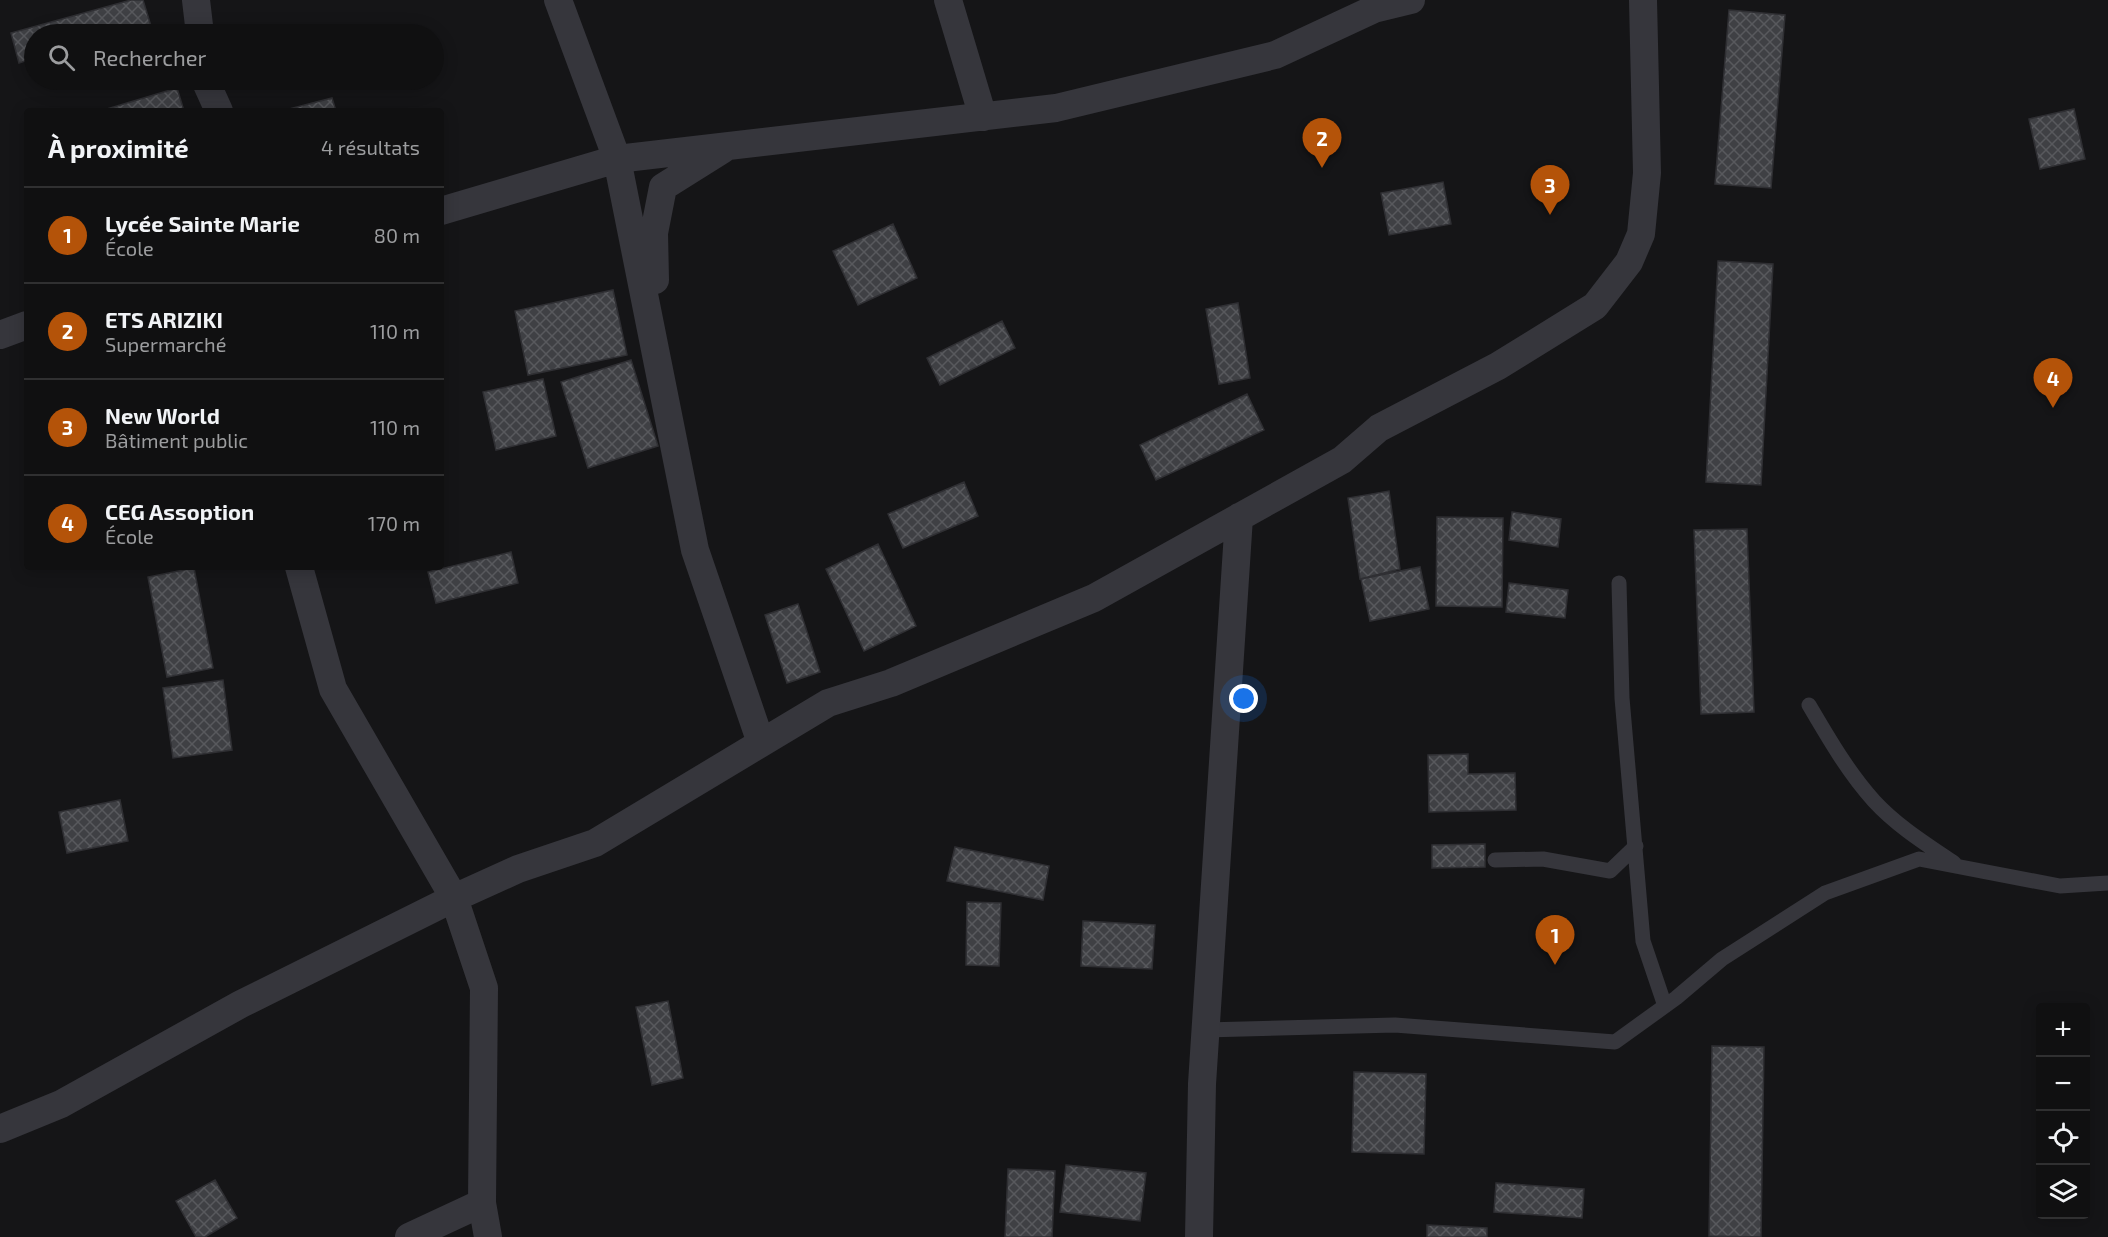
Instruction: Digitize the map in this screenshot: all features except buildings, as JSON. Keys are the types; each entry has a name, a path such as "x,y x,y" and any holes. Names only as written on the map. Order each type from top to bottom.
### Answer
{"street":[{"path":"196,0 199,24"},
{"path":"558,0 617,159 695,550 761,743"},
{"path":"948,0 983,117"},
{"path":"444,210 617,159 1056,108 1275,54 1374,9 1412,0"},
{"path":"0,1129 61,1104 241,1004 454,898 518,869 595,843 828,702 891,683 1094,598 1342,460 1379,428 1498,366 1595,306 1629,262 1641,234 1647,174 1643,0"},
{"path":"210,90 218,108"},
{"path":"657,357 654,233 663,187 729,145"},
{"path":"0,335 24,326"},
{"path":"1199,1237 1205,1030 1239,517"},
{"path":"300,570 333,689 454,898 484,988 482,1203 488,1237"},
{"path":"409,1237 482,1203"}],"lane":[{"path":"1618,583 1622,698 1643,941 1665,1006"},
{"path":"1809,705 1843,763 1875,802 1911,834 1962,868"},
{"path":"1496,860 1543,860 1610,871 1636,846"},
{"path":"1205,1030 1395,1025 1615,1042 1665,1006 1722,959 1825,893 1919,859 2060,886 2108,883"}],"place":[{"name":"ETS ARIZIKI","path":"1322,168"},
{"name":"New World","path":"1550,215"},
{"name":"CEG Assoption","path":"2053,408"},
{"name":"Lycée Sainte Marie","path":"1555,965"}]}
